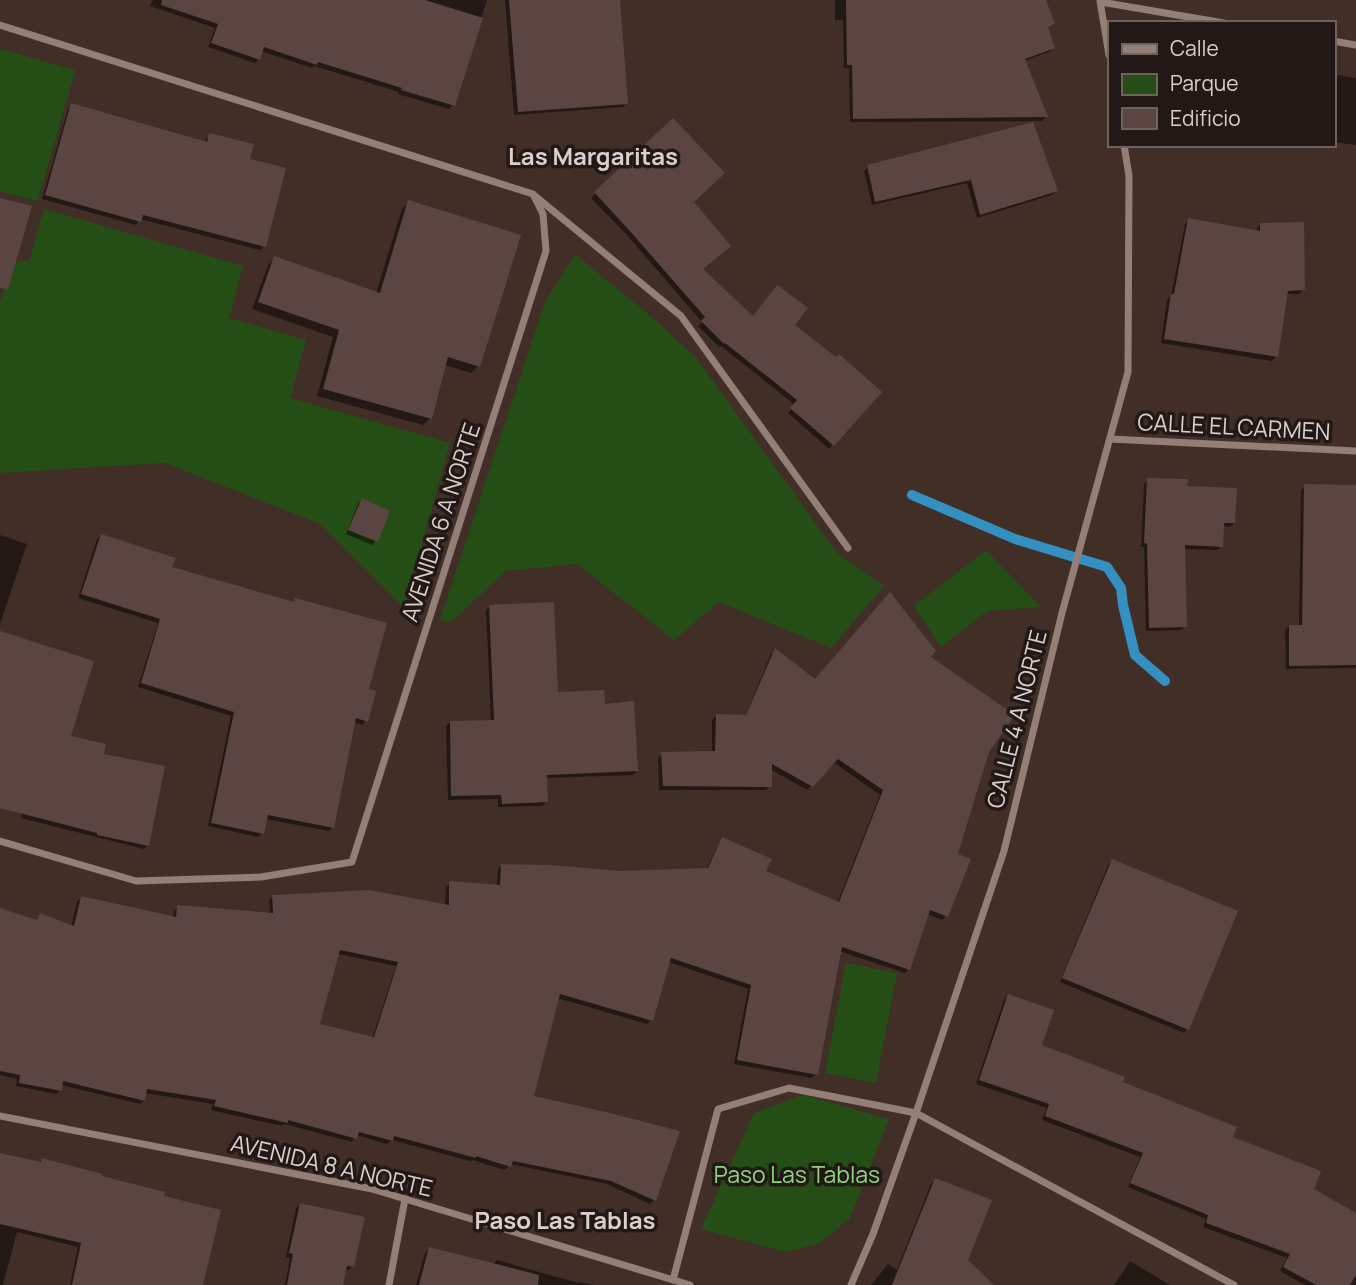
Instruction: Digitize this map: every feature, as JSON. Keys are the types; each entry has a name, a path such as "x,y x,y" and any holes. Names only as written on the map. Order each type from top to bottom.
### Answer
{"street":[{"path":"1108,49 1100,1 1213,21"},
{"path":"0,25 533,194 681,316 848,548"},
{"path":"1335,41 1356,45"},
{"name":"CALLE 4 A NORTE","path":"851,1285 873,1234 916,1113 1004,851 1071,582 1128,372 1129,176 1124,147"},
{"name":"AVENIDA 6 A NORTE","path":"0,841 136,881 261,877 352,862 546,251 543,214 533,194"},
{"name":"CALLE EL CARMEN","path":"1110,439 1356,451"},
{"path":"673,1280 718,1109 789,1088 916,1113 1234,1285"},
{"name":"AVENIDA 8 A NORTE","path":"0,1116 372,1189 690,1285"},
{"path":"389,1285 405,1199"}],"green space":[{"path":"0,49 75,70 38,201 0,191"},
{"path":"44,209 243,266 229,318 306,340 290,398 450,443 404,608 320,524 165,463 0,473 0,302 12,262 29,261"},
{"path":"575,254 654,319 697,359 837,553 884,586 831,648 719,602 674,640 577,564 506,571 451,622 440,620 545,302"},
{"path":"986,550 1041,607 987,611 941,647 914,606"},
{"path":"846,963 897,973 876,1083 825,1073"},
{"name":"Paso Las Tablas","path":"803,1095 889,1119 850,1218 820,1243 785,1252 701,1229 754,1113"}],"building":[{"path":"162,0 425,0 483,18 455,106 264,47 260,60 211,43 218,24 161,5"},
{"path":"509,0 620,0 628,104 518,112"},
{"path":"846,0 1046,0 1055,24 1048,27 1055,48 1025,59 1048,117 853,119 852,65 847,65"},
{"path":"71,103 207,142 209,133 254,144 250,159 286,168 266,247 143,215 141,222 45,195"},
{"path":"673,118 725,173 694,202 731,246 703,269 753,316 777,285 808,308 795,325 836,357 839,354 882,392 834,446 790,408 797,400 724,344 701,321 705,317 594,192"},
{"path":"1033,122 1058,191 980,215 971,180 875,202 867,165"},
{"path":"0,198 32,206 8,289 0,288"},
{"path":"408,200 521,235 480,367 448,357 432,419 323,389 339,330 258,302 274,256 380,293"},
{"path":"1188,218 1260,231 1260,223 1304,222 1305,290 1288,291 1278,357 1164,339"},
{"path":"1147,478 1188,479 1187,486 1237,488 1235,523 1224,523 1223,547 1185,545 1187,627 1149,628 1147,544 1144,543"},
{"path":"1304,484 1356,485 1356,665 1289,666 1289,625 1302,625"},
{"path":"362,498 390,511 378,542 348,530"},
{"path":"101,534 176,558 172,567 294,602 295,598 387,623 369,689 376,691 368,722 356,718 334,828 268,815 264,834 211,823 234,712 141,683 160,619 81,594"},
{"path":"890,592 936,651 931,657 1015,715 989,752 958,854 971,859 948,917 930,910 910,970 842,947 818,1075 737,1060 751,985 671,958 653,1021 560,994 534,1096 680,1131 656,1201 611,1181 513,1161 511,1167 394,1136 393,1141 359,1132 357,1139 288,1120 288,1123 214,1106 216,1100 147,1089 145,1101 63,1081 62,1091 19,1083 20,1075 0,1071 0,908 37,920 40,913 74,926 81,896 176,917 177,905 273,913 272,895 369,890 449,905 449,881 500,885 501,864 620,871 708,868 722,837 772,859 766,871 839,902 883,790 838,759 813,787 772,764 772,787 663,786 661,752 715,751 716,714 746,715 775,648 815,679","holes":["340,950 398,962 374,1037 320,1024"]},
{"path":"554,602 558,692 604,690 605,704 634,701 638,771 547,775 548,802 502,804 501,795 451,796 450,721 494,720 489,605"},
{"path":"0,631 94,661 71,736 106,744 104,754 165,766 149,846 97,835 0,808"},
{"path":"1112,859 1238,911 1189,1030 1062,978"},
{"path":"1008,994 1054,1010 1042,1045 1125,1077 1123,1082 1237,1127 1233,1137 1321,1171 1314,1189 1356,1213 1356,1275 1350,1285 1316,1285 1283,1267 1290,1254 1206,1223 1208,1215 1130,1183 1143,1153 1045,1116 1049,1104 979,1080"},
{"path":"0,1153 41,1162 42,1158 165,1192 164,1196 221,1210 203,1285 72,1285 81,1243 0,1224"},
{"path":"935,1178 992,1200 968,1260 994,1285 892,1285"},
{"path":"300,1203 365,1217 354,1267 347,1266 343,1285 287,1285 293,1254 289,1253"},
{"path":"429,1247 539,1275 538,1285 419,1285"}],"waterway":[{"path":"912,495 1015,539 1107,567 1121,588 1135,655 1165,681"}],"district":[{"name":"Las Margaritas","path":"593,155"},
{"name":"Paso Las Tablas","path":"565,1219"}]}
